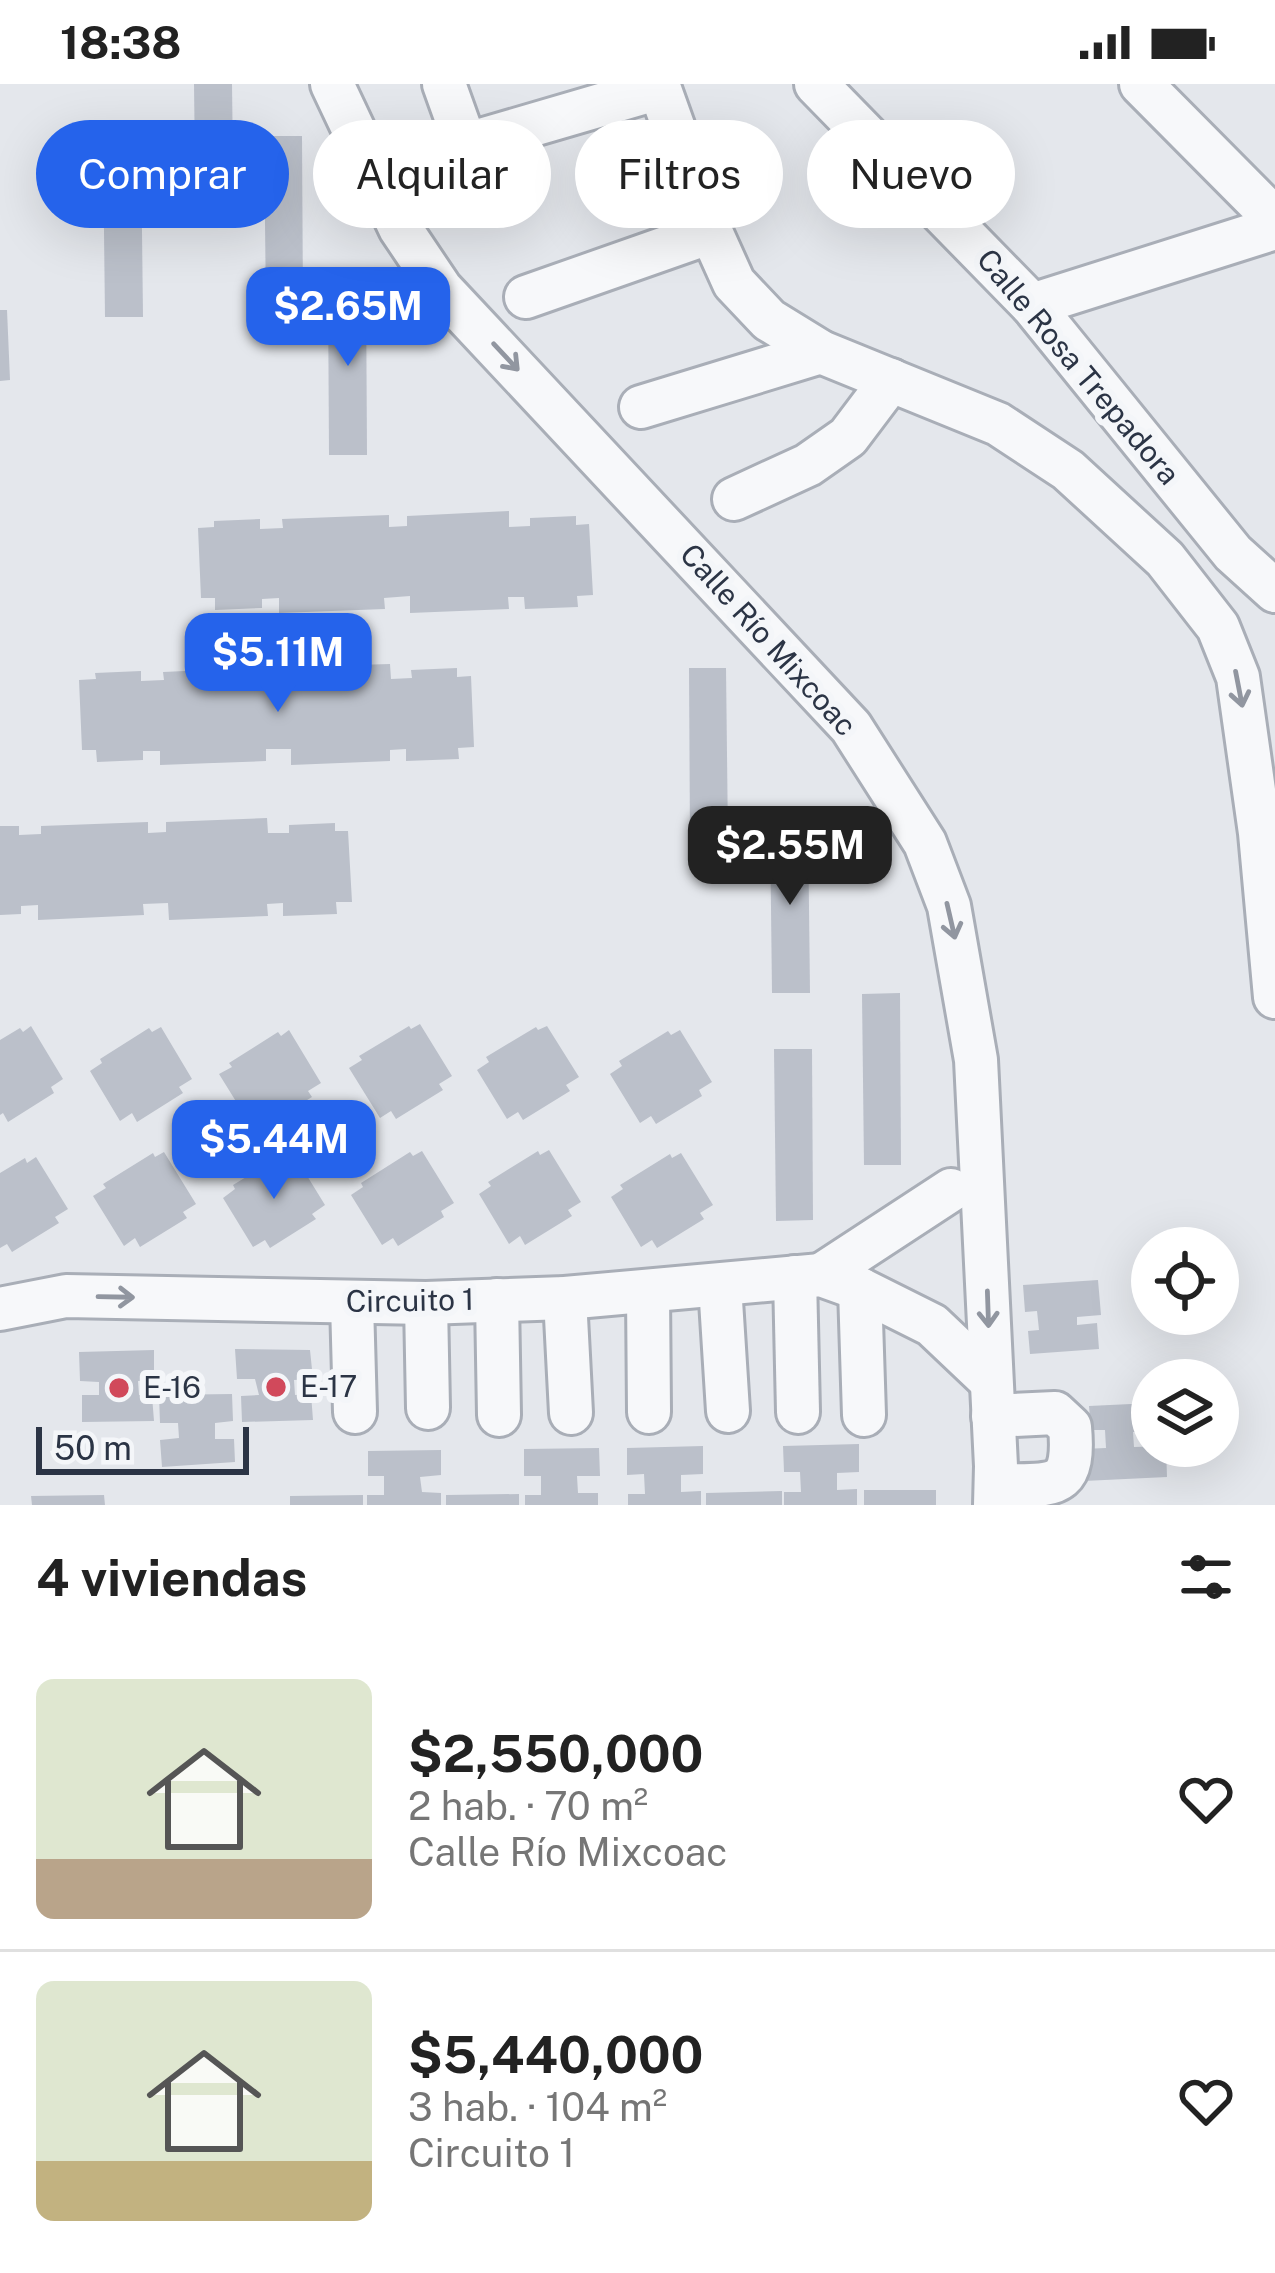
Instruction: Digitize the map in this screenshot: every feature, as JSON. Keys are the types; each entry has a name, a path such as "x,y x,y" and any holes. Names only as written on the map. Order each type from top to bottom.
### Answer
{"street":[{"name":"Calle Río Mixcoac","path":"332,84 400,229 441,289 850,727 925,843 949,906 976,1060 995,1496"},
{"path":"444,84 464,137 476,142 659,86 734,283 769,320 821,352 998,424 1068,470 1165,560 1218,627 1238,677 1261,833 1274,993"},
{"name":"Calle Rosa Trepadora","path":"816,84 1032,304 1233,553 1275,591"},
{"path":"1032,304 1275,223 1142,84"},
{"path":"526,297 711,232"},
{"path":"640,407 821,352"},
{"path":"734,500 808,465 848,437 892,380"},
{"path":"1186,587 1233,553"},
{"name":"Circuito 1","path":"0,1309 66,1296 426,1303 825,1280 951,1190"},
{"path":"825,1280 932,1325 992,1398 1055,1412 1070,1427 1072,1458 1067,1473 1059,1480 995,1496"},
{"path":"798,1412 825,1280"},
{"path":"825,1280 864,1415"},
{"path":"720,1285 728,1411"},
{"path":"648,1293 649,1412"},
{"path":"566,1298 571,1413"},
{"path":"497,1300 499,1415"},
{"path":"352,1303 355,1412"},
{"path":"426,1303 428,1408"}],"building":[{"path":"194,84 232,84 232,120 194,120"},
{"path":"289,136 302,136 303,307 266,308 265,228 289,228"},
{"path":"104,228 142,228 143,317 105,317"},
{"path":"328,283 366,283 367,455 329,455"},
{"path":"0,310 7,310 10,380 0,381"},
{"path":"509,511 509,527 530,526 530,518 576,516 576,525 589,524 593,595 577,596 578,607 525,609 524,597 508,597 509,609 410,613 410,596 384,598 385,609 279,613 279,598 262,599 262,608 215,610 215,598 201,598 198,528 214,527 214,521 260,519 260,529 283,528 282,519 389,515 389,527 407,526 407,516"},
{"path":"390,664 391,679 412,678 411,670 457,668 457,677 471,676 474,747 458,748 459,759 406,761 406,749 390,750 390,761 291,765 291,749 266,749 266,761 160,765 160,751 143,751 143,760 97,762 96,750 82,750 79,680 96,679 95,673 141,671 141,681 164,680 163,672 270,667 270,678 289,678 288,667"},
{"path":"689,668 726,668 728,840 690,840"},
{"path":"267,818 268,833 289,833 289,825 335,823 335,831 348,831 352,902 336,902 337,914 283,916 283,903 267,904 268,916 169,920 168,903 143,904 144,915 38,920 38,905 21,906 21,914 0,915 0,826 19,826 19,835 41,834 41,826 148,822 148,833 166,832 166,822"},
{"path":"770,822 808,822 810,993 772,993"},
{"path":"900,993 901,1165 864,1165 862,994"},
{"path":"420,1024 452,1076 439,1084 443,1090 396,1119 391,1111 380,1118 349,1068 362,1060 359,1056"},
{"path":"31,1026 63,1079 51,1087 54,1093 8,1122 0,1115 0,1040"},
{"path":"547,1026 579,1077 566,1085 570,1091 523,1120 518,1112 507,1119 477,1070 489,1062 486,1057 536,1027"},
{"path":"161,1027 192,1079 179,1087 183,1093 137,1122 132,1113 120,1121 90,1071 102,1063 100,1059 149,1028 152,1032"},
{"path":"289,1030 321,1083 308,1091 312,1097 265,1126 261,1117 250,1124 219,1074 278,1032 281,1036"},
{"path":"680,1030 712,1082 699,1090 702,1096 656,1124 651,1116 640,1123 610,1074 622,1066 619,1061 668,1031 671,1035"},
{"path":"774,1049 812,1049 813,1220 776,1221"},
{"path":"549,1150 581,1202 568,1210 572,1216 525,1245 520,1236 509,1244 479,1194 491,1186 488,1182 538,1151 540,1155"},
{"path":"422,1151 454,1203 441,1211 444,1217 398,1246 393,1238 382,1245 351,1195 363,1187 361,1183 410,1152 413,1156"},
{"path":"164,1152 196,1204 183,1212 187,1218 140,1247 135,1238 124,1246 93,1196 106,1188 103,1184 153,1153 155,1157"},
{"path":"293,1153 325,1205 312,1214 316,1219 270,1248 265,1240 253,1247 223,1198 235,1189 233,1185"},
{"path":"681,1153 713,1205 700,1213 704,1219 657,1248 652,1240 641,1247 611,1197 623,1189 620,1185 670,1154 672,1158"},
{"path":"36,1157 68,1209 55,1217 59,1223 12,1252 7,1244 0,1248 0,1173"},
{"path":"1098,1280 1101,1315 1077,1317 1077,1325 1097,1323 1099,1349 1030,1354 1028,1331 1039,1330 1037,1311 1025,1312 1023,1285"},
{"name":"E-17","path":"235,1349 310,1350 313,1379 294,1380 295,1395 311,1394 313,1420 242,1422 241,1396 259,1395 255,1379 237,1379"},
{"name":"E-16","path":"154,1350 154,1380 138,1381 139,1395 152,1396 154,1421 82,1422 82,1395 99,1395 99,1382 80,1381 79,1352"},
{"path":"232,1394 233,1421 215,1423 215,1439 234,1439 235,1462 162,1467 160,1440 179,1438 178,1423 160,1423 159,1395"},
{"path":"1131,1404 1131,1467 1167,1467 1167,1477 1084,1481 1082,1449 1106,1448 1105,1430 1091,1430 1089,1406"},
{"path":"859,1444 859,1472 837,1473 837,1490 857,1489 857,1505 784,1505 784,1492 801,1492 800,1472 784,1472 783,1446"},
{"path":"703,1446 703,1474 681,1475 681,1492 701,1491 701,1505 628,1505 628,1494 645,1494 644,1474 627,1475 627,1448"},
{"path":"599,1448 600,1476 577,1476 578,1493 598,1493 598,1505 525,1505 525,1495 541,1495 541,1476 524,1476 524,1449"},
{"path":"441,1450 441,1475 420,1477 422,1492 441,1493 441,1505 367,1505 367,1495 384,1495 384,1476 368,1476 368,1451"},
{"path":"864,1490 936,1490 936,1505 864,1505"},
{"path":"782,1491 782,1505 706,1505 706,1493"},
{"path":"519,1494 519,1505 446,1505 446,1495"},
{"path":"104,1495 105,1505 32,1505 31,1496"},
{"path":"363,1495 363,1505 290,1505 290,1496"}],"place":[{"name":"E-17","path":"276,1387"},
{"name":"E-16","path":"119,1388"}]}
